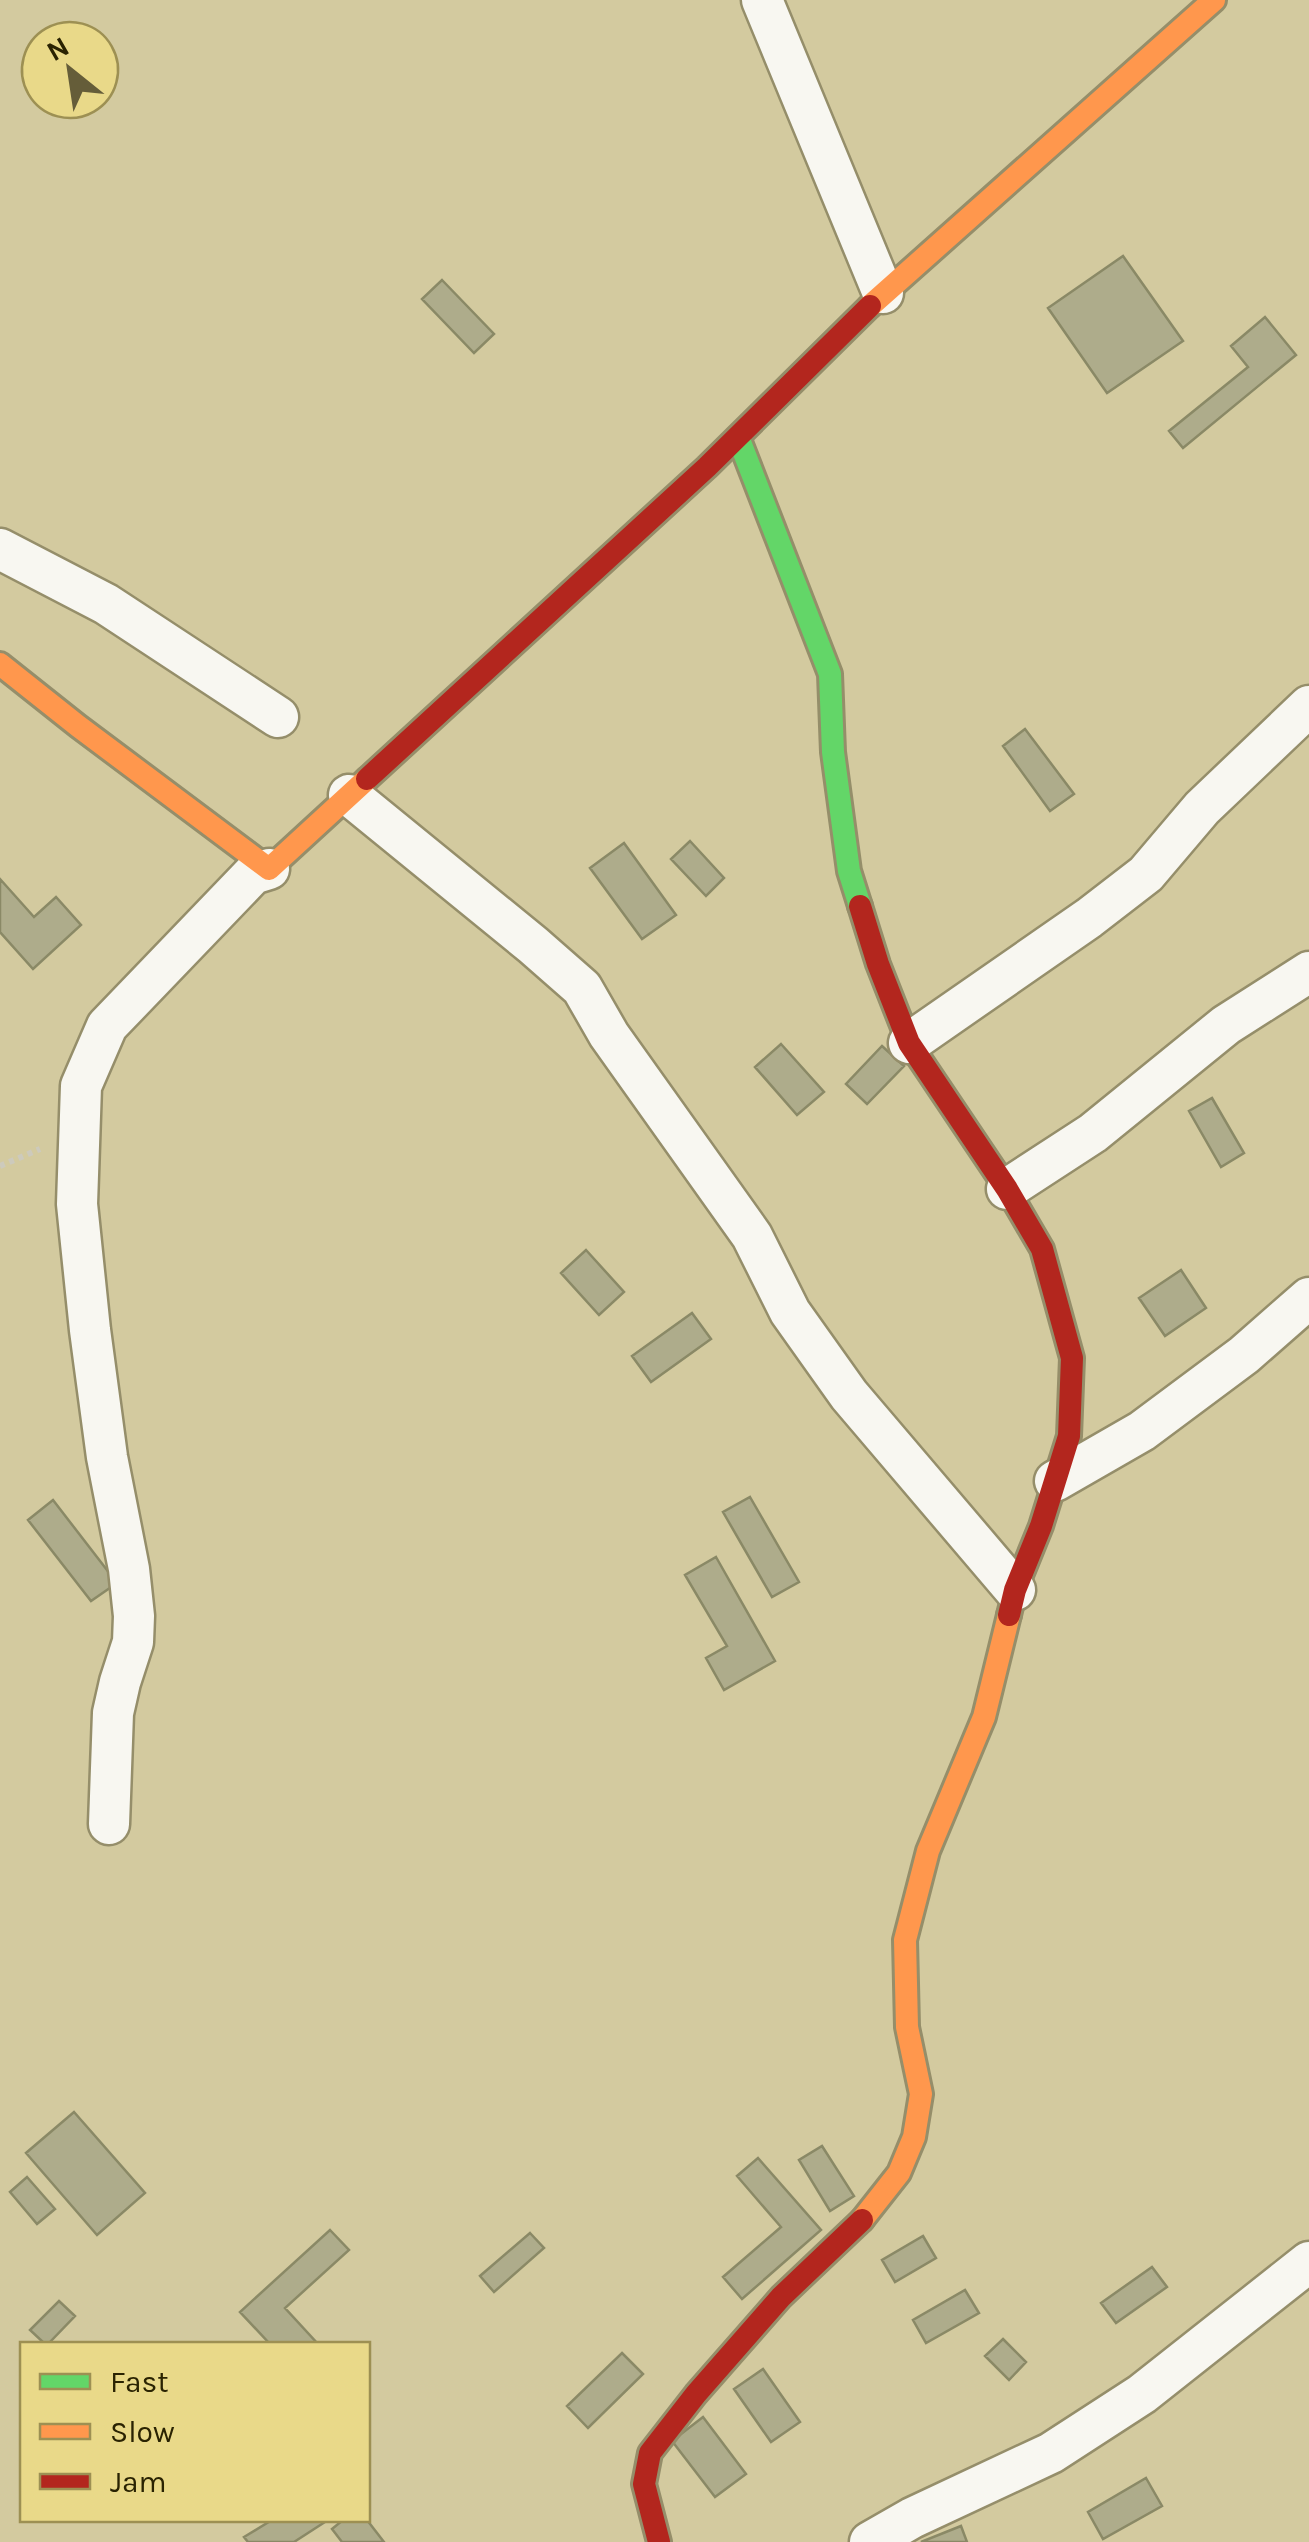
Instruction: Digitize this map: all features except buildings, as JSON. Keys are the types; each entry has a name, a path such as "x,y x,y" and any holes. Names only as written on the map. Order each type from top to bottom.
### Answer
{"street":[{"path":"762,0 884,293"},
{"path":"109,1824 113,1713 133,1642 134,1616 107,1457 78,1204 81,1086 107,1026 253,874 269,869 738,437 884,293 1214,0"},
{"path":"659,2542 644,2484 650,2453 781,2297 872,2210 900,2173 914,2137 920,2094 907,2027 905,1940 928,1851 984,1718 1015,1590 1042,1526 1069,1436 1072,1358 1042,1250 1007,1188 909,1043 878,964 848,872 833,752 830,674 738,437"},
{"path":"0,549 106,604 278,717"},
{"path":"0,664 269,869"},
{"path":"909,1043 1146,874 1202,808 1309,706"},
{"path":"348,795 582,988 609,1035 752,1236 790,1312 849,1395 1015,1590"},
{"path":"1007,1188 1094,1133 1226,1025 1309,972"},
{"path":"1055,1482 1142,1431 1244,1354 1309,1298"},
{"path":"870,2542 912,2518 1051,2453 1142,2394 1309,2262"}],"traffic: fast":[{"path":"738,437 830,674 833,752 849,871 860,906"}],"traffic: slow":[{"path":"870,306 1214,0"},
{"path":"0,664 269,869 367,779"},
{"path":"862,2220 899,2173 914,2137 921,2094 907,2027 905,1940 928,1851 984,1717 1009,1615"}],"traffic: jam":[{"path":"367,779 707,467 870,306"},
{"path":"860,906 909,1043 1007,1189 1042,1249 1072,1358 1069,1436 1009,1615"},
{"path":"659,2542 644,2484 650,2453 781,2297 862,2220"}]}
